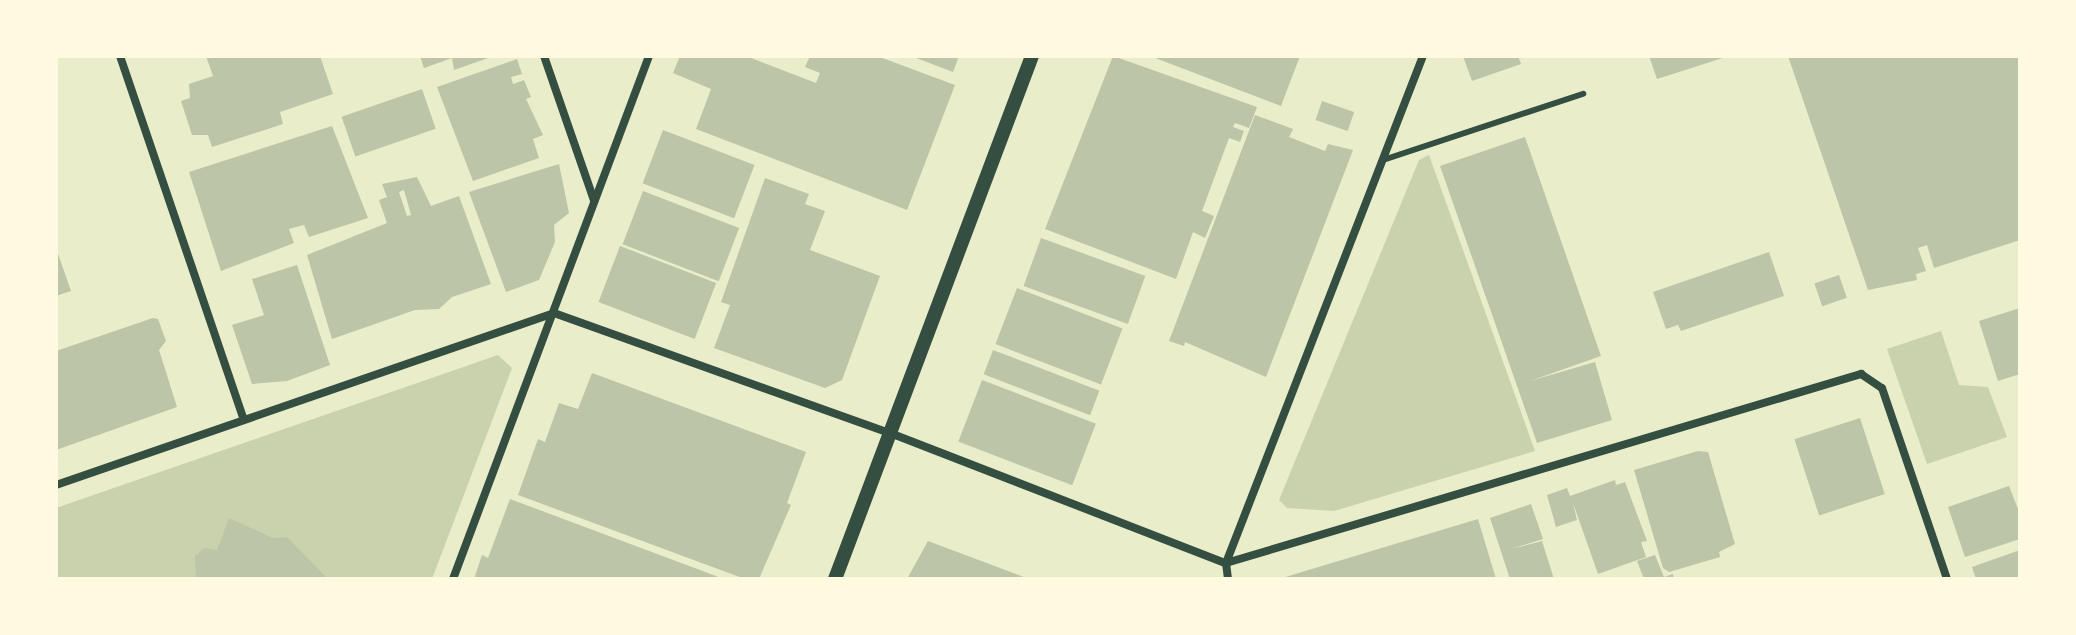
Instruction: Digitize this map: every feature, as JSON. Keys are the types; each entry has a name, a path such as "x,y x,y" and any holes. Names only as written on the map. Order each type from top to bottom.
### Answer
{"street":[{"path":"120,56 243,417"},
{"path":"544,56 594,201"},
{"path":"453,579 649,56"},
{"path":"835,579 1032,56"},
{"path":"1228,579 1226,563 1423,56"},
{"path":"56,485 243,417 554,313 890,433 1226,563 1861,374 1882,388 1947,579"}],"lane":[{"path":"1383,160 1583,94"}],"green space":[{"path":"1429,155 1535,451 1334,511 1287,508 1279,500 1419,160"},
{"path":"1941,331 1959,385 1988,387 2007,437 1927,464 1887,349"},
{"path":"498,355 512,368 432,579 56,579 56,508"}],"building":[{"path":"206,56 320,56 333,94 280,112 283,124 212,147 208,135 192,135 181,101 190,98 189,84 213,76"},
{"path":"420,56 494,56 454,70 452,58 424,68"},
{"path":"680,56 746,56 816,83 820,73 805,67 810,56 877,56 955,85 907,210 696,129 711,89 673,73"},
{"path":"911,56 959,56 953,72"},
{"path":"1113,56 1257,107 1249,128 1235,123 1233,127 1244,131 1240,142 1229,138 1202,211 1214,216 1205,238 1193,232 1176,279 1045,229"},
{"path":"1150,56 1300,56 1281,106"},
{"path":"1463,56 1518,56 1521,64 1472,81"},
{"path":"1649,56 1725,56 1726,57 1657,79"},
{"path":"1788,56 2020,56 2020,240 1934,268 1927,245 1918,248 1926,271 1916,274 1917,280 1868,290"},
{"path":"517,59 522,74 511,77 513,84 524,80 531,97 526,99 543,135 533,139 539,158 473,181 437,87"},
{"path":"422,89 436,129 355,156 342,117"},
{"path":"1322,101 1354,112 1348,131 1315,120"},
{"path":"1255,115 1293,129 1289,137 1325,151 1328,144 1353,150 1266,377 1185,342 1184,346 1169,341"},
{"path":"332,126 368,218 309,237 304,225 289,229 294,243 221,271 189,172"},
{"path":"663,130 754,165 734,218 643,183"},
{"path":"1525,137 1601,356 1530,381 1595,362 1612,420 1537,443 1440,166"},
{"path":"559,164 569,213 554,225 555,242 539,280 506,292 469,192"},
{"path":"417,177 431,206 459,196 491,284 452,297 439,309 415,310 332,339 307,255 387,223 379,200 387,197 382,184","holes":["404,190 411,215 407,216 399,192"]},
{"path":"765,178 809,194 805,204 825,211 810,250 880,276 842,380 825,388 714,348 730,305 721,302"},
{"path":"643,191 739,228 719,281 623,244"},
{"path":"1041,238 1145,276 1128,324 1024,286"},
{"path":"620,246 716,283 695,339 598,302"},
{"path":"56,248 71,291 56,296"},
{"path":"1769,252 1784,296 1681,331 1678,325 1666,329 1653,292"},
{"path":"297,265 330,365 287,381 252,384 232,325 264,315 252,279"},
{"path":"1839,275 1847,298 1822,306 1814,283"},
{"path":"1017,288 1122,328 1101,385 995,344"},
{"path":"2020,308 2020,374 1998,381 1979,321"},
{"path":"153,318 158,319 166,341 159,350 177,407 56,450 56,351"},
{"path":"993,350 1099,391 1090,415 984,374"},
{"path":"592,373 806,452 787,503 791,505 759,579 745,579 518,495 538,439 545,442 559,403 578,409"},
{"path":"982,380 1096,424 1072,485 958,442"},
{"path":"1860,418 1885,494 1819,515 1794,439"},
{"path":"1698,451 1708,452 1735,544 1719,552 1720,557 1669,572 1663,568 1634,470"},
{"path":"1615,480 1616,485 1625,482 1647,541 1641,542 1646,557 1598,574 1573,503 1577,520 1556,527 1547,495 1567,488 1570,496"},
{"path":"2009,486 2020,514 2020,539 1965,557 1948,507"},
{"path":"510,499 724,579 474,579 482,555 488,558"},
{"path":"1531,504 1543,539 1511,549 1542,541 1554,579 1510,579 1490,518"},
{"path":"229,518 273,538 287,537 328,579 196,579 195,556 204,548 217,550"},
{"path":"1478,519 1496,579 1282,578"},
{"path":"928,541 1029,579 907,579"},
{"path":"2020,550 2020,579 1976,579 1972,567"},
{"path":"1655,555 1664,577 1673,574 1674,579 1644,579 1637,561"}]}
